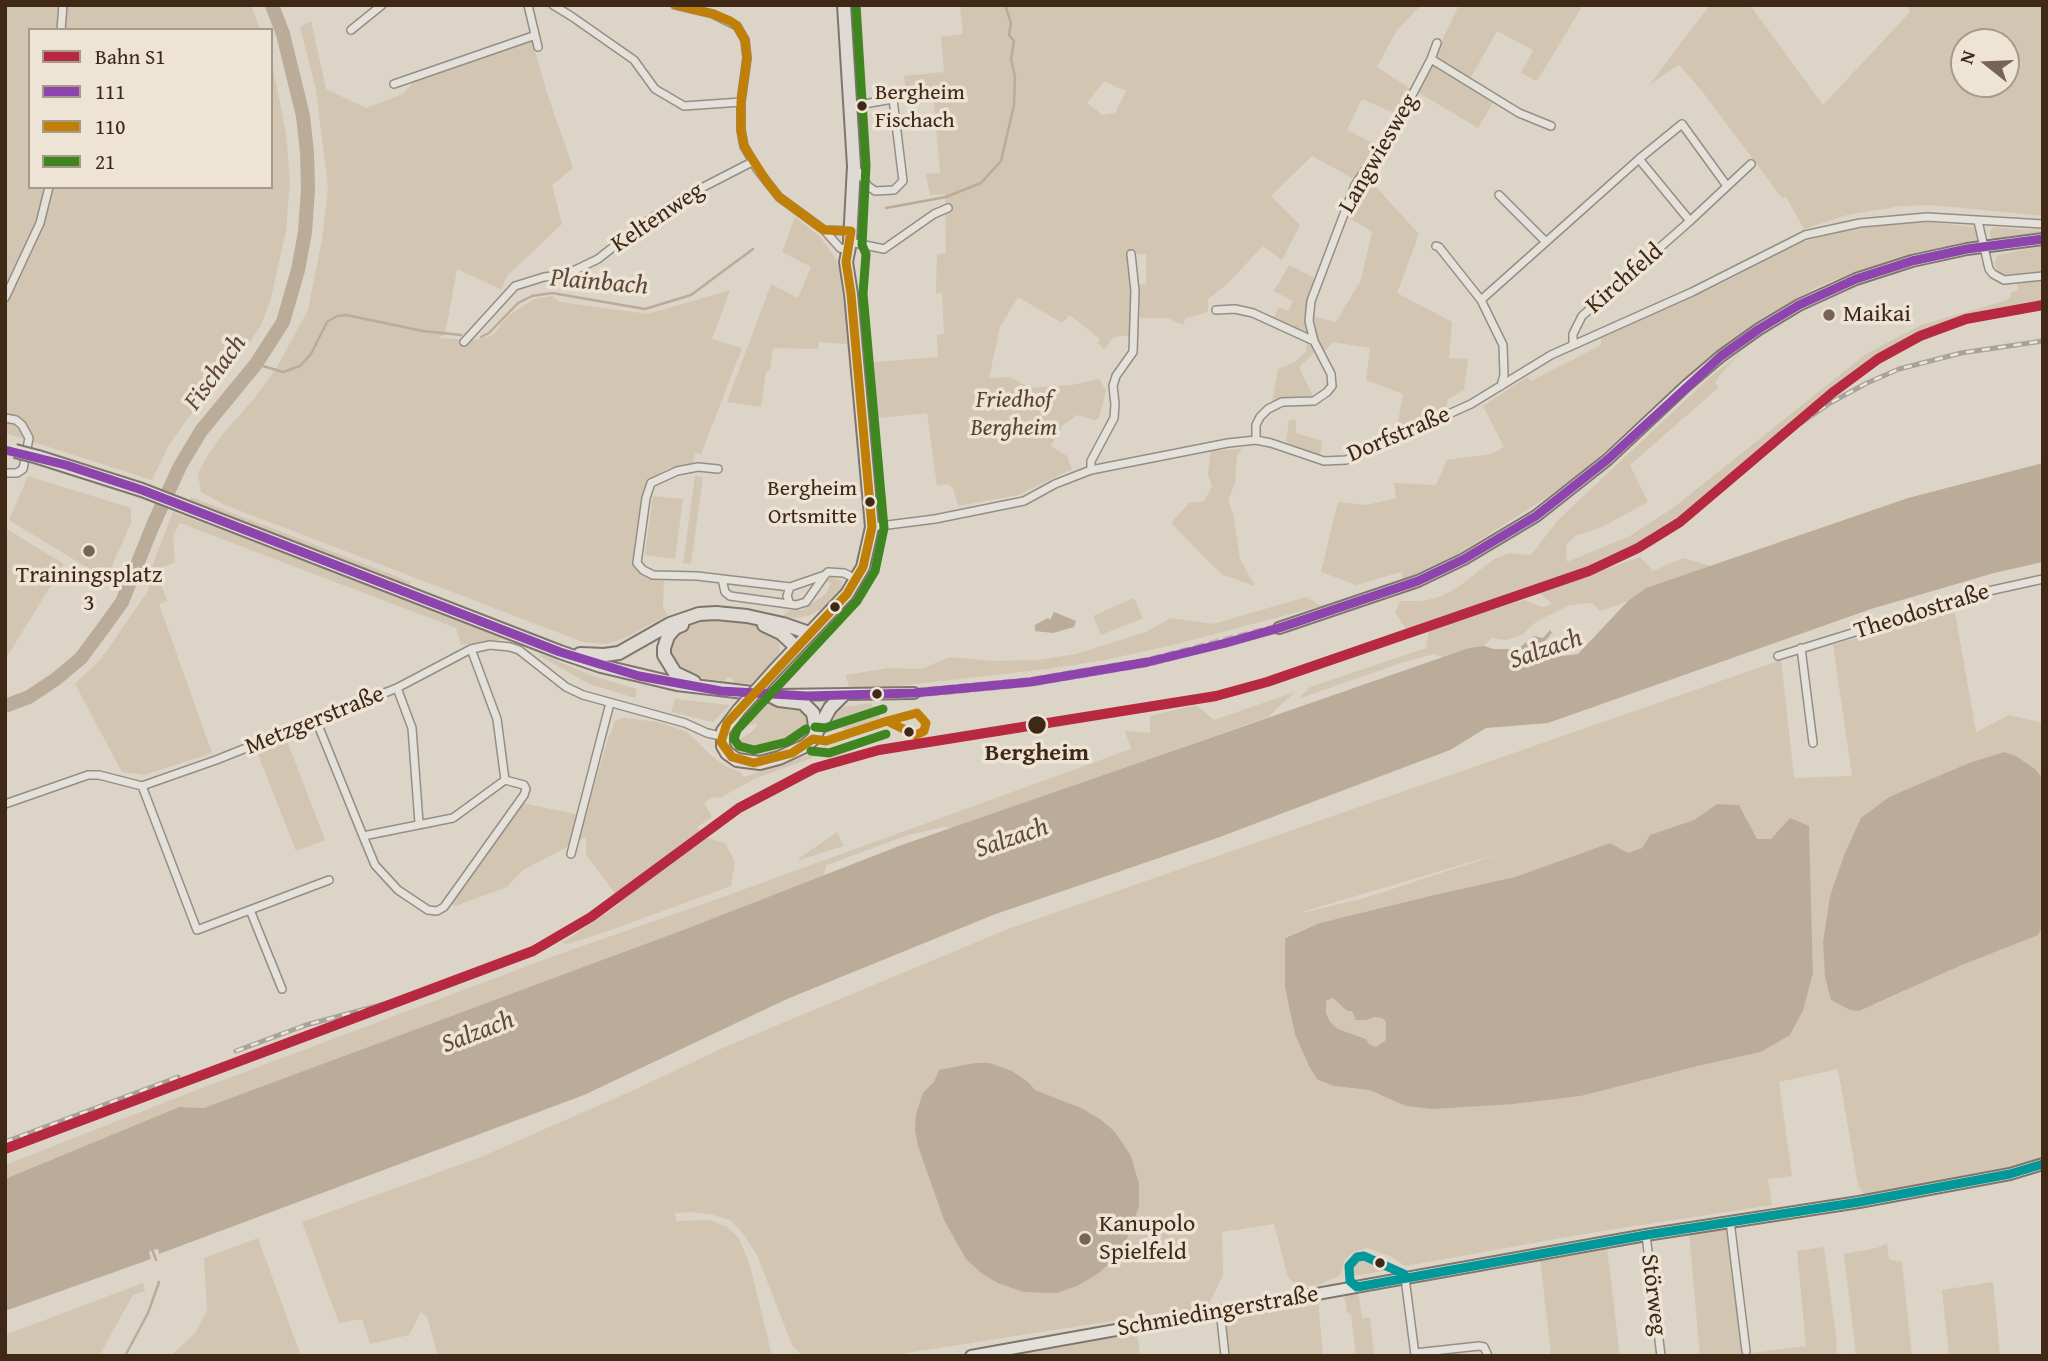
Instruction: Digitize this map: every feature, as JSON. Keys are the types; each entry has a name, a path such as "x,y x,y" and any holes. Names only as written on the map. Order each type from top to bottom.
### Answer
{"main road":[{"path":"842,696 830,708 817,732 805,746 792,753 754,763 732,757 723,746 721,736 727,723 847,593 863,567 872,527 851,294 854,254 850,241 855,166 844,5"},
{"path":"10,451 38,457 142,491 560,652 639,676 720,691 769,695 779,700 803,704 816,719 817,732"},
{"path":"560,652 604,655 619,653 678,621 699,614 747,616 809,633"},
{"path":"720,691 681,677 669,667 664,648 668,636 675,628 700,618 731,617 773,628 796,647"}],"street":[{"path":"61,28 64,5"},
{"path":"351,30 382,5"},
{"path":"528,5 533,36 538,47"},
{"path":"552,5 634,60 655,89 684,106 741,102"},
{"path":"675,5 713,14 737,26 745,40 747,58 741,102 741,130 744,146 752,162 779,197 824,230 840,248 850,241"},
{"path":"394,84 533,36"},
{"name":"Langwiesweg","path":"1256,440 1256,425 1268,409 1282,402 1314,401 1332,386 1331,374 1314,341 1309,321 1311,301 1355,185 1398,122 1437,43"},
{"path":"1431,59 1519,113 1551,126"},
{"path":"852,106 893,99 903,181 894,190 875,191 868,187 855,166"},
{"path":"1481,300 1545,241 1682,124 1727,186"},
{"path":"1639,159 1690,221"},
{"name":"Keltenweg","path":"464,342 515,286 544,277 567,274 598,259 680,199 752,162"},
{"name":"Kirchfeld","path":"1573,345 1573,334 1582,316 1751,164"},
{"path":"5,298 40,223 48,189"},
{"path":"1499,195 1545,241"},
{"path":"824,230 850,241 884,249 934,214 948,208"},
{"name":"Dorfstraße","path":"872,527 934,519 1024,501 1055,484 1091,470 1195,448 1256,440 1324,461 1346,460 1471,404 1551,355 1692,292 1805,235 1892,218 1927,216 2043,223"},
{"path":"1978,221 1989,269 1999,279 2043,276"},
{"path":"1279,628 1418,582 1464,559 1536,516 1607,460 1721,356 1799,305 1876,272 1938,255 2043,239"},
{"path":"1436,246 1481,300 1503,345 1504,375 1501,386"},
{"path":"1091,470 1091,461 1114,418 1113,386 1116,376 1133,352 1135,291 1131,254"},
{"path":"1216,310 1235,309 1253,313 1314,341"},
{"path":"5,418 16,420 22,425 29,438 23,469 17,473 5,473"},
{"path":"718,469 698,467 677,471 651,483 646,498 638,563 643,570 653,575 697,576 790,587 828,572 856,579"},
{"path":"722,579 725,592 730,596 796,606 806,602 825,575"},
{"name":"Theodostraße","path":"1778,656 1984,592 2043,579"},
{"path":"790,587 787,596 790,604"},
{"name":"Metzgerstraße","path":"142,786 216,760 397,688 471,649 502,645 519,650 566,687 583,695 685,723 721,736"},
{"path":"1801,648 1813,743"},
{"path":"471,649 497,719 505,780"},
{"path":"397,688 412,728 419,823"},
{"path":"769,695 914,693"},
{"path":"571,854 610,703"},
{"path":"316,720 375,865 398,890 428,910 437,911 444,907 524,795 524,786 505,780"},
{"path":"5,804 88,775 99,775 142,786 197,930 329,880"},
{"path":"363,836 453,818 505,780"},
{"path":"250,910 282,989"},
{"name":"Schmiedingerstraße","path":"971,1356 1646,1235 1859,1202 2010,1174 2043,1164"},
{"path":"1730,1221 1746,1351"},
{"name":"Störweg","path":"1646,1235 1661,1356"},
{"path":"1405,1278 1415,1354 1479,1346 1487,1351 1488,1356"},
{"path":"1220,1310 1225,1356"}],"green space":[{"path":"5,5 251,5 259,28 28,28 28,189 273,189 273,68 286,134 290,180 286,231 271,298 261,325 231,368 187,419 168,447 152,480 5,433"},
{"name":"Friedhof Bergheim","path":"960,5 1421,5 1397,30 1377,67 1412,90 1399,115 1362,99 1347,130 1379,146 1356,180 1312,156 1271,196 1300,225 1282,260 1263,246 1226,285 1208,299 1208,312 1186,318 1183,325 1168,318 1140,318 1139,285 1146,284 1146,254 1129,254 1133,325 1130,335 1114,337 1104,349 1098,343 1100,339 1070,315 1062,323 1018,297 1000,327 989,378 1010,377 1030,388 1072,385 1099,379 1106,391 1099,418 1095,420 1077,415 1062,426 1051,446 1067,456 1072,469 1018,495 958,506 953,488 948,484 937,486 927,413 869,419 864,363 938,357 937,335 944,334 942,294 936,293 937,254 946,253 945,194 930,195 926,174 940,173 933,89 906,92 904,76 944,72 941,37 963,34","holes":["1104,81 1126,91 1115,113 1103,115 1087,103"]},
{"path":"1459,5 1583,5 1537,81 1521,73 1533,50 1497,31 1470,79 1437,58 1437,51"},
{"path":"1710,5 1750,5 1823,105 1910,12 1907,5 2043,5 2043,216 1932,205 1901,206 1847,215 1804,229 1786,197 1782,198 1702,91 1679,65 1649,85"},
{"path":"311,21 326,89 366,108 403,94 416,79 532,40 573,168 552,185 562,224 506,277 502,290 457,269 445,335 437,338 477,340 493,335 507,317 526,304 534,299 552,296 560,302 648,314 730,290 712,339 742,348 701,454 695,453 693,463 668,468 651,479 644,491 634,558 636,567 652,579 664,579 663,608 668,615 625,638 606,644 583,642 225,505 201,492 198,473 208,455 277,367 308,310 322,240 328,187 316,90 300,27"},
{"path":"1435,65 1494,101 1478,128 1416,91 1430,67"},
{"path":"1365,175 1419,234 1397,293 1452,322 1449,358 1468,359 1464,390 1448,399 1446,409 1396,433 1403,394 1366,380 1370,348 1333,342 1323,352 1317,341 1311,316 1336,322 1361,280 1372,232 1345,215"},
{"path":"795,217 819,236 835,257 841,277 847,344 819,342 818,349 773,348 770,371 766,371 761,407 727,402 771,284 798,298 811,267 782,252"},
{"path":"1930,222 1973,227 1977,232 1978,242 1897,258 1845,276 1817,287 1756,323 1702,363 1591,464 1549,496 1456,555 1404,580 1401,572 1356,585 1321,572 1338,502 1367,505 1396,498 1394,483 1436,485 1447,460 1492,454 1504,447 1483,406 1527,377 1531,381 1601,345 1601,338 1721,284 1800,243 1836,232 1879,225"},
{"path":"1994,227 2043,229 2043,234 1995,241 1989,232"},
{"path":"2043,246 2043,274 2004,275 1997,270 1994,263 1998,255"},
{"path":"1289,265 1317,279 1307,308 1308,331 1305,334 1274,317 1279,307 1288,311 1293,301 1274,291"},
{"path":"2043,280 2043,302 1966,316 1909,338 1870,360 1813,404 1688,512 1632,548 1593,565 1407,630 1395,612 1400,601 1423,601 1457,588 1494,559 1509,553 1531,555 1558,520 1709,378 1742,352 1715,382 1718,388 1630,465 1648,502 1602,527 1575,536 1566,545 1567,562 1628,537 1673,508 1866,354 1921,325 2004,301 2011,297 2010,293 2018,290 2017,283"},
{"path":"1307,342 1316,351 1299,367 1313,396 1286,397 1272,403 1278,369 1295,362 1306,352"},
{"path":"1289,420 1296,420 1296,433 1322,441 1320,456 1286,441"},
{"path":"1242,449 1237,456 1235,483 1228,501 1233,513 1240,559 1255,586 1221,574 1171,523 1189,503 1203,502 1208,494 1212,486 1208,474 1211,451"},
{"name":"Trainingsplatz 3","path":"28,476 131,508 131,523 106,579 9,520"},
{"path":"695,476 703,477 691,564 683,563"},
{"path":"653,496 683,499 675,559 645,555"},
{"path":"191,497 411,582 409,586 189,501"},
{"path":"173,512 502,638 461,645 456,628 180,523 173,536 175,562 156,570 167,601 159,604 212,753 144,775 122,772 75,684 101,659 148,591 150,571"},
{"path":"5,528 64,564 5,660"},
{"path":"1640,557 1653,571 1683,558 1711,566 1646,588 1628,601 1600,611 1592,603 1570,605 1537,621 1522,635 1506,640 1491,638 1484,646 1443,657 1434,654 1401,663 1298,699 1310,687 1426,648 1429,630 1524,600 1542,607 1552,604 1540,593"},
{"path":"831,577 842,581 841,593 826,607 808,616 781,620 733,612 705,611 676,618 643,634 674,617 700,610 724,608 783,616 790,610 803,610 826,594 831,584 826,580"},
{"path":"1306,597 1321,606 1105,660 890,687 849,687 846,675 888,668 921,669 950,657 993,661 1038,660 1076,654 1146,632 1171,618 1213,624"},
{"path":"1134,598 1143,618 1101,635 1093,616"},
{"path":"1954,607 1976,732 2009,715 2043,723 2043,779 2035,769 2016,756 2004,752 1969,763 1889,797 1862,818 1844,855 1830,896 1823,941 1874,1005 2037,935 2043,925 2043,1160 2014,1168 1864,1195 1858,1185 1838,1069 1779,1082 1792,1176 1768,1179 1772,1205 1590,1233 1405,1266 1394,1258 1368,1248 1354,1252 1345,1259 1340,1275 1321,1284 1299,1288 1288,1277 1274,1224 1222,1232 1223,1275 1208,1306 887,1356 802,1356 792,1345 757,1255 742,1232 730,1220 689,1212 675,1213 676,1221 709,1220 727,1227 738,1237 749,1262 772,1356 438,1356 427,1317 421,1312 409,1335 370,1344 362,1319 339,1323 302,1222 481,1157 725,1047 1008,929 1781,660 1794,778 1852,776 1833,645","holes":["1717,804 1739,805 1757,839 1771,839 1809,826 1813,973 1761,1052 1581,1096 1514,1104 1378,1095 1369,1090 1334,1086 1318,1080 1285,937 1320,923 1515,877 1610,843 1628,853 1642,848 1650,835 1694,820","1511,850 1365,898 1301,913 1302,912"]},
{"path":"711,620 735,620 755,625 778,637 780,651 751,684 734,683 733,679 728,677 725,681 687,677 679,672 668,654 671,638 690,624"},
{"path":"541,654 593,676 637,689 635,698 589,684 540,656"},
{"path":"1295,692 1268,717 952,828 943,827 908,835 827,865 823,876 691,927 204,1108 179,1107 5,1179 5,1165 181,1096 565,952 1131,749 1125,731 1150,733 1150,716 1196,705 1214,720"},
{"path":"675,699 730,705 713,722 671,712"},
{"path":"756,702 798,706 810,717 811,727 808,734 795,745 771,755 755,757 740,754 735,750 733,740 739,740 754,730 763,711 757,723 742,728 736,725 755,705 763,710"},
{"path":"871,703 872,706 878,706 880,718 845,730 830,718 841,707"},
{"path":"624,718 658,722 687,732 713,757 744,777 826,749 828,752 754,779 720,798 713,797 704,803 712,817 697,827 705,837 725,843 735,862 731,886 608,931 568,944 562,943 620,904 615,893 586,855 586,837 523,870 507,887 455,906 450,904 522,803 585,816 609,736 616,720"},
{"path":"286,738 325,840 296,851 256,749"},
{"path":"837,832 844,846 798,859"},
{"path":"1333,998 1347,1011 1367,1020 1382,1018 1386,1022 1386,1040 1376,1047 1365,1039 1338,1029 1330,1022 1326,1013 1326,1001"},
{"path":"1729,1228 1745,1354 1806,1346 1797,1251 1824,1247 1836,1352 1839,1356 1700,1356 1689,1233"},
{"path":"258,1238 301,1356 171,1356 195,1333 207,1311 204,1258"},
{"path":"1887,1243 1889,1259 1902,1262 1912,1356 1856,1356 1844,1254 1877,1248"},
{"path":"1607,1249 1620,1356 1551,1356 1540,1258"},
{"path":"1362,1259 1389,1270 1353,1276 1353,1265"},
{"path":"1993,1282 2000,1356 1949,1356 1942,1290"},
{"path":"143,1283 145,1291 133,1295 99,1356 5,1356 5,1335"},
{"path":"1358,1291 1362,1318 1370,1318 1374,1356 1356,1356 1351,1315 1347,1312 1344,1294"},
{"path":"1318,1299 1323,1356 1228,1356 1225,1319 1227,1314"},
{"path":"1137,1330 1140,1356 986,1356"}],"water":[{"name":"Salzach","path":"2043,463 2043,562 1994,573 1871,609 1548,723 1486,728 1450,750 1217,838 993,915 787,999 584,1095 159,1254 158,1249 152,1250 149,1252 151,1259 5,1311 5,1179 179,1107 204,1108 691,927 899,846 1469,648 1484,646 1494,649 1518,649 1534,636 1543,638 1550,630 1552,633 1540,647 1544,650 1539,659 1578,654 1628,601 1646,588 1908,498"},
{"path":"1054,612 1076,621 1074,627 1053,633 1035,631 1035,625 1048,618 1050,620"},
{"path":"2004,752 2016,756 2035,769 2043,779 2043,925 2038,935 1859,1011 1850,1010 1831,1000 1825,977 1823,941 1830,896 1844,855 1861,818 1889,797 1969,763"},
{"path":"1717,804 1739,805 1757,839 1771,839 1790,818 1809,826 1813,973 1803,1010 1790,1035 1761,1052 1581,1096 1514,1104 1432,1109 1406,1106 1369,1090 1334,1086 1318,1080 1295,1034 1285,987 1285,938 1320,923 1515,877 1610,843 1628,853 1642,848 1650,835 1694,820","holes":["1333,998 1347,1011 1352,1011 1356,1020 1382,1018 1386,1022 1386,1040 1376,1047 1366,1039 1338,1029 1330,1022 1326,1013 1326,1001"]},
{"path":"989,1063 1012,1071 1035,1090 1081,1108 1100,1119 1115,1132 1131,1156 1139,1184 1139,1206 1131,1230 1121,1252 1099,1273 1077,1286 1057,1293 1024,1292 998,1283 981,1273 966,1259 944,1220 918,1146 916,1114 923,1093 934,1082 939,1070"}],"waterway":[{"name":"Fischach","path":"5,706 29,697 56,679 81,658 104,627 122,602 180,466 201,431 256,364 283,322 298,270 305,232 307,152 303,116 283,34 272,5"},
{"name":"Plainbach","path":"886,208 946,197 981,183 1001,161 1014,105 1015,77 1011,59 1014,41 1009,35 1011,23 1005,5"},
{"name":"Plainbach","path":"481,337 489,333 518,303 532,296 552,293 645,309 691,295 753,249"},
{"name":"Plainbach","path":"256,364 283,372 300,366 311,354 327,322 337,316 346,315 423,331 461,335"},
{"path":"152,1249 156,1260"},
{"path":"125,1356 148,1313 159,1282"}],"tunnel":[{"path":"914,693 1030,682 1148,662 1279,628"}],"railway":[{"path":"1779,438 1830,403 1899,369 1961,353 2043,341"},
{"path":"236,1051 306,1025 429,992"},
{"path":"5,1142 178,1077"}],"rail line":[{"name":"S1","path":"5,1149 533,951 591,917 739,808 815,768 879,750 1216,696 1267,682 1589,571 1638,548 1680,522 1832,393 1878,359 1920,336 1966,319 2043,305"}],"transit line":[{"name":"110","path":"676,5 730,21 737,26 745,40 747,58 741,102 741,130 744,146 767,182 779,197 824,230 851,231 846,262 872,527 863,567 847,594 727,723 721,742 732,757 754,763 792,753 813,739"},
{"name":"21","path":"806,729 787,742 754,750 739,746 734,739 737,730 857,601 875,571 884,528 863,294 866,254 862,245 866,165 856,5"},
{"name":"111","path":"5,450 66,465 142,490 560,652 639,676 721,691 807,696 914,693 1030,682 1148,662 1226,643 1418,581 1464,559 1536,516 1607,460 1721,356 1799,305 1856,279 1912,261 1967,249 2043,239"},
{"name":"21","path":"815,727 825,728 883,709"},
{"name":"110","path":"917,713 926,723 924,731 916,735 887,721 917,713"},
{"name":"110","path":"813,739 826,741 887,721"},
{"name":"21","path":"811,751 829,753 886,734"},
{"path":"1405,1278 1404,1274 1364,1256 1357,1257 1349,1266 1350,1281 1357,1287 1646,1235 1859,1202 2010,1174 2043,1164"}],"place":[{"name":"Bergheim Fischach","path":"862,106"},
{"name":"Maikai","path":"1829,315"},
{"name":"Bergheim Ortsmitte","path":"870,502"},
{"name":"Trainingsplatz 3","path":"89,551"},
{"name":"Bergheim","path":"1037,725"},
{"name":"Kanupolo Spielfeld","path":"1085,1239"}]}
